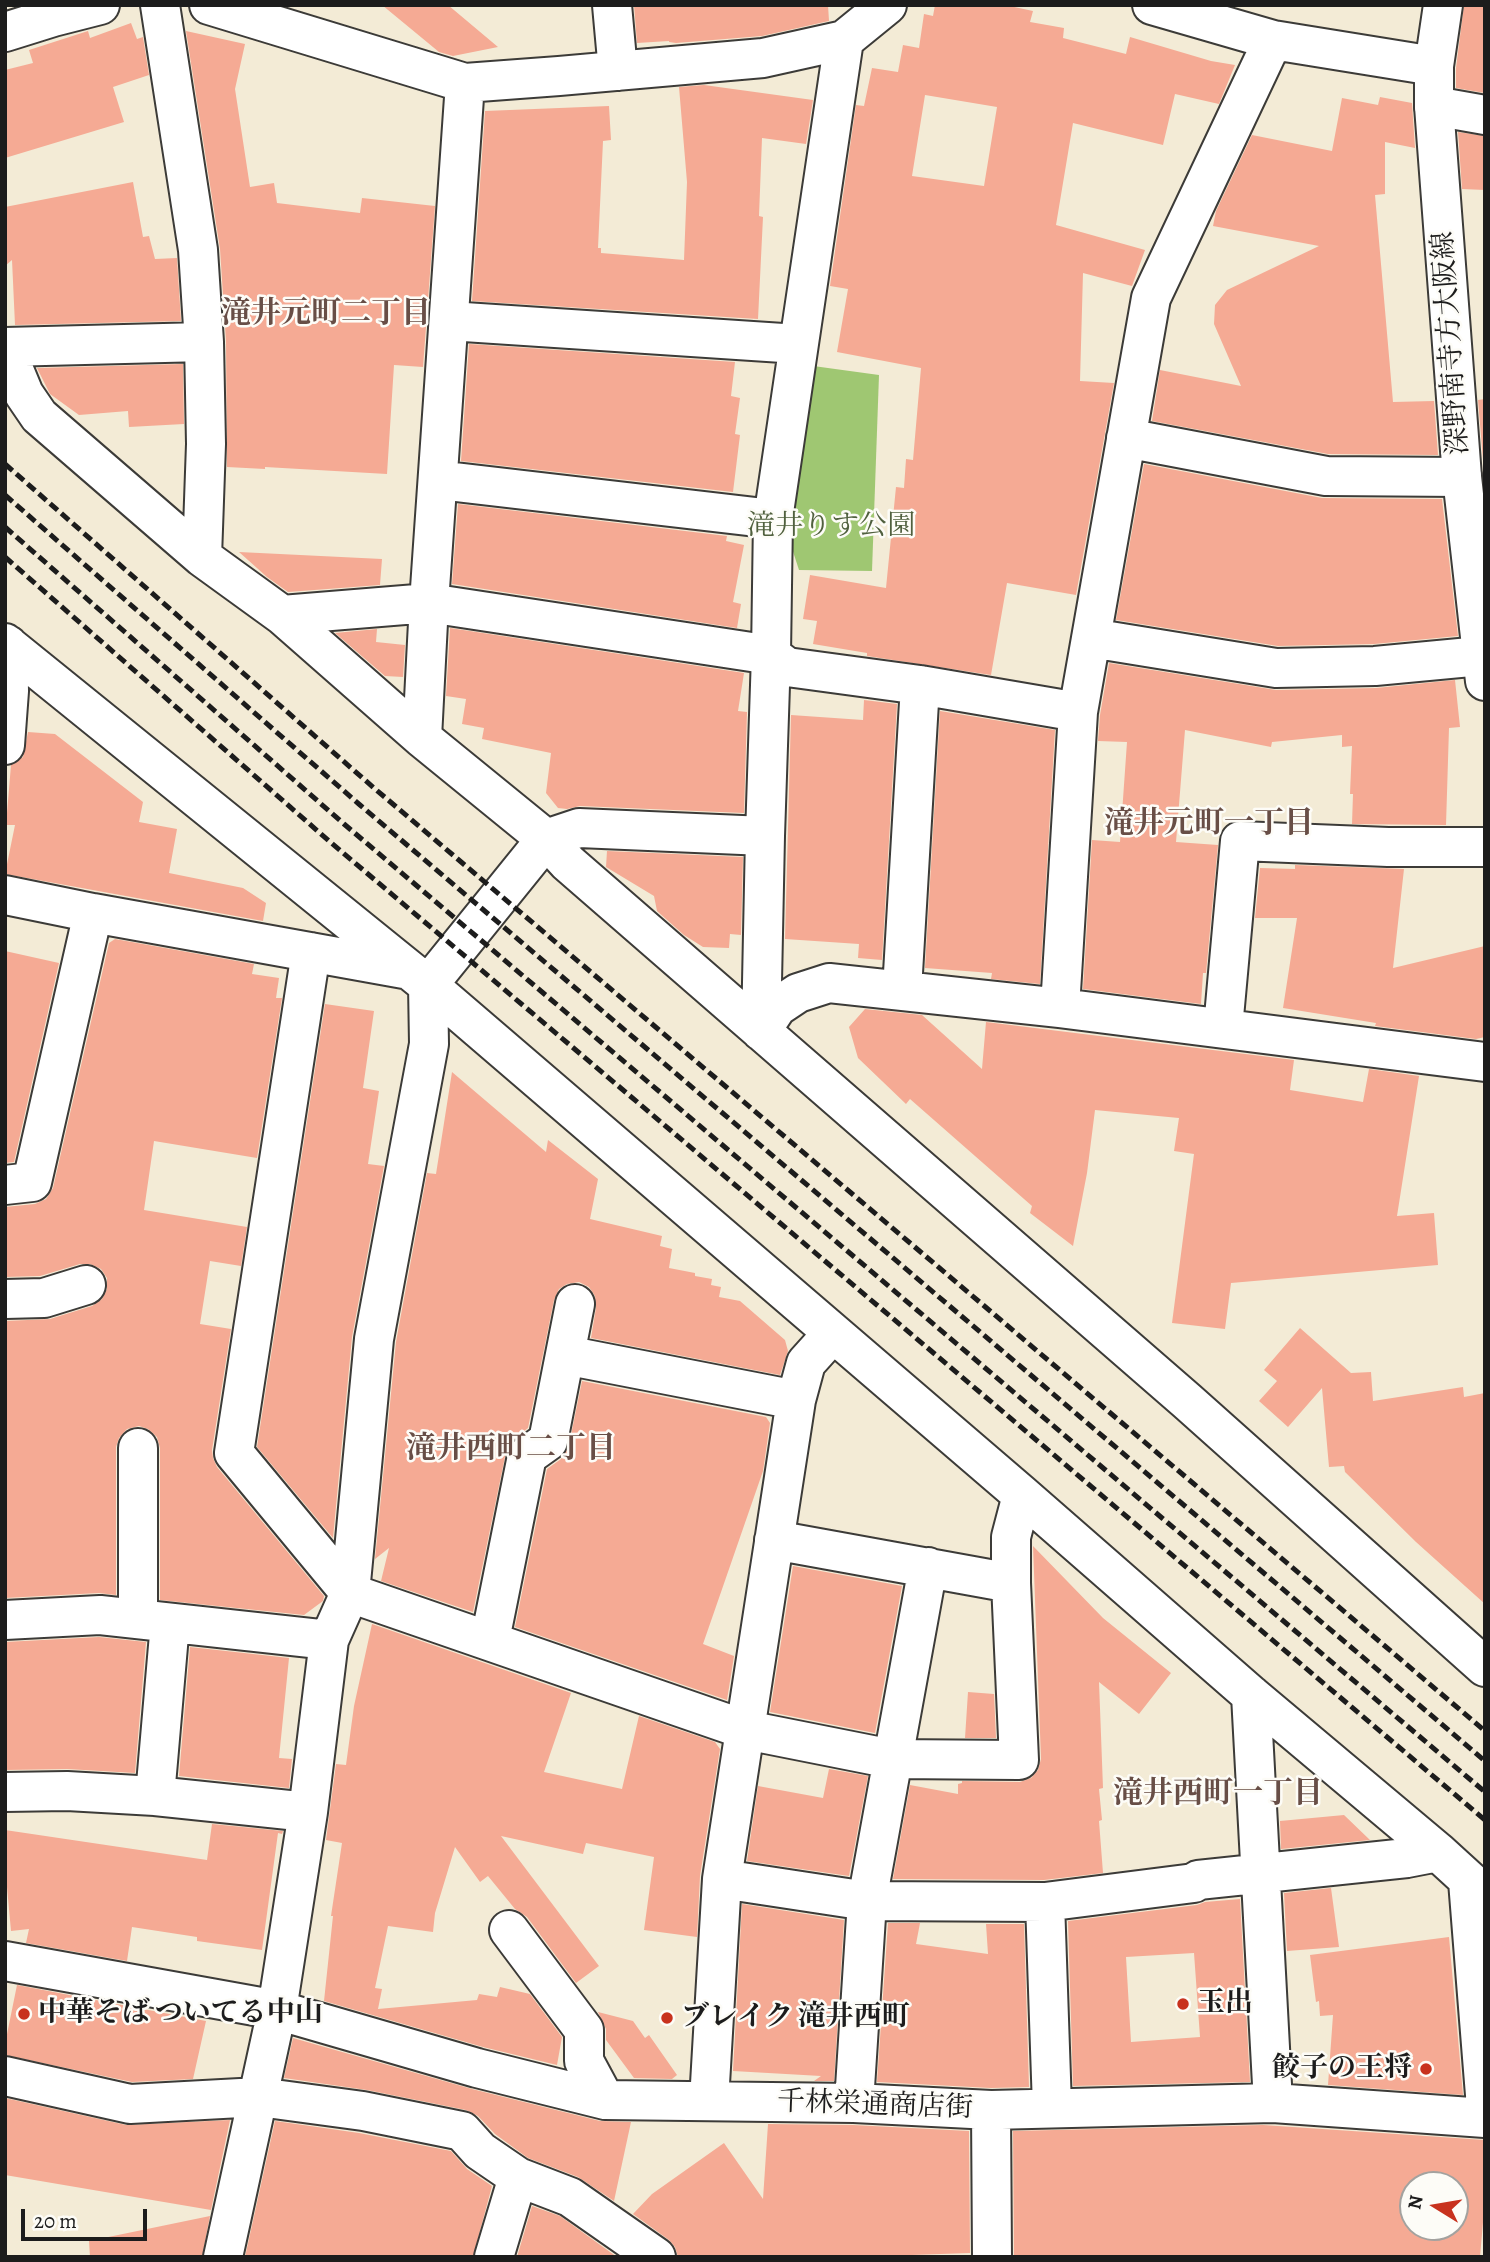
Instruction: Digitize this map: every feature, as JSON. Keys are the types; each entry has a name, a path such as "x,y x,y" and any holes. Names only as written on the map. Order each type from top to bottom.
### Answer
{"street":[{"path":"5,32 52,11 100,5"},
{"path":"160,5 198,250 204,342 206,444 202,557"},
{"path":"209,5 465,83 763,58 844,40 887,5"},
{"path":"612,5 618,71"},
{"path":"1152,5 1434,66"},
{"name":"深野南寺方大阪線","path":"1443,5 1434,66 1434,106 1462,477 1483,665"},
{"path":"1060,1008 1078,712 1151,298 1252,25"},
{"path":"761,1031 773,519 844,40"},
{"path":"422,738 465,83"},
{"path":"1434,106 1485,115"},
{"path":"449,321 798,344"},
{"path":"204,342 5,347 24,394 39,416 202,557 282,615 422,738 546,839 568,863 1188,1401 1485,1667"},
{"path":"1126,438 1326,475 1462,477"},
{"path":"438,480 773,519"},
{"path":"282,615 429,603 771,655 787,667 920,685 1078,712"},
{"path":"1091,638 1276,668 1483,665"},
{"path":"5,745 9,691 6,644"},
{"path":"6,644 419,978 1251,1695 1438,1852 1476,1888 1485,2095"},
{"path":"902,990 920,685"},
{"path":"419,978 546,839 579,828 765,836"},
{"path":"1223,1028 1240,841 1388,847 1485,847"},
{"path":"5,895 311,952 419,978"},
{"path":"5,1185 32,1182 93,913"},
{"path":"311,952 234,1453 349,1593 746,1730 892,1759 1019,1760 1011,1537 1022,1495"},
{"path":"223,2257 277,2010 309,1812 329,1640 349,1593 374,1339 429,1044 419,978"},
{"path":"761,1031 777,1007 798,993 829,983 1060,1008 1485,1062"},
{"path":"5,1299 44,1298 86,1284"},
{"path":"490,1640 527,1456 548,1441 575,1304"},
{"path":"709,2101 722,1879 796,1400 806,1363 833,1333"},
{"path":"565,1355 796,1400"},
{"path":"138,1448 154,1621 155,1797"},
{"path":"774,1540 1011,1583"},
{"path":"853,2103 867,1901 928,1567"},
{"path":"5,1620 100,1615 329,1640"},
{"path":"1251,1695 1273,2103"},
{"path":"5,1792 67,1791 309,1812"},
{"path":"722,1879 867,1901 1045,1902 1194,1883 1198,1880 1407,1858 1438,1852"},
{"path":"1045,1902 1052,2107"},
{"path":"509,1930 584,2030 584,2061 605,2099"},
{"name":"千林栄通商店街","path":"5,1961 277,2010 477,2067 605,2099 853,2103 990,2110 1273,2103 1485,2118"},
{"path":"5,2076 130,2104 259,2097 363,2111 462,2131 480,2151 518,2177 570,2197 656,2257"},
{"path":"990,2110 992,2257"},
{"path":"494,2257 518,2177"}],"green space":[{"name":"滝井りす公園","path":"806,365 879,375 872,571 799,570 787,533"}],"building":[{"path":"382,5 448,5 498,47 453,56 439,52"},
{"path":"634,5 828,5 829,21 762,36 676,43 637,43"},
{"path":"935,5 1005,5 1033,11 1030,22 1064,28 1063,38 1126,54 1130,37 1211,61 1235,65 1219,104 1175,94 1163,145 1073,123 1056,225 1145,250 1132,286 1083,273 1080,381 1114,383 1076,595 1007,583 991,675 867,656 867,653 813,644 817,621 803,619 810,575 886,588 896,487 904,488 906,459 913,460 921,368 837,352 848,289 830,286 856,105 864,106 872,68 898,72 903,45 919,48 924,14 933,16","holes":["925,95 997,107 984,186 912,176"]},
{"path":"1464,5 1485,5 1485,93 1456,88"},
{"path":"131,23 137,39 143,37 149,75 113,87 124,122 5,158 5,70 33,63 29,50 88,31 90,38"},
{"path":"186,31 245,44 235,89 250,187 274,183 277,203 360,213 362,198 435,206 423,367 394,365 387,474 227,467 226,341 220,249"},
{"path":"704,85 813,100 806,144 762,138 759,216 763,217 758,319 472,301 485,111 609,106 611,140 603,141 598,248 601,248 601,253 684,260 687,182 679,87"},
{"path":"1380,97 1412,103 1415,148 1385,142 1385,194 1375,195 1393,402 1434,401 1438,455 1328,454 1152,421 1160,370 1241,386 1214,324 1215,305 1227,290 1319,246 1213,226 1216,211 1252,135 1332,151 1342,98 1378,105"},
{"path":"1458,132 1485,136 1485,190 1462,189"},
{"path":"133,182 143,237 149,236 155,259 177,258 181,321 15,325 12,260 5,266 5,207"},
{"path":"469,344 735,362 731,396 740,398 735,434 740,435 733,492 461,461"},
{"path":"183,364 184,424 129,427 128,411 79,415 50,394 37,368"},
{"path":"1485,399 1485,484 1478,400"},
{"path":"1144,464 1322,498 1442,499 1458,636 1374,644 1278,646 1116,620"},
{"path":"458,504 727,536 726,541 744,545 733,602 741,604 737,628 452,584"},
{"path":"239,552 382,559 380,585 288,592"},
{"path":"450,628 744,673 738,711 747,712 744,813 580,806 558,808 546,793 551,753 482,739 484,728 462,724 466,699 446,696"},
{"path":"377,629 376,642 405,645 403,677 385,676 335,633"},
{"path":"1109,663 1276,690 1376,688 1455,680 1460,727 1449,728 1446,825 1352,824 1352,746 1342,747 1342,735 1272,742 1271,747 1185,730 1176,842 1218,845 1201,1004 1083,989 1092,840 1120,842 1127,742 1098,741"},
{"path":"864,700 897,704 882,960 858,958 859,944 785,939 791,715 863,720"},
{"path":"940,711 1055,730 1040,984 991,979 992,973 925,968"},
{"path":"28,732 55,734 143,802 139,822 177,829 169,873 243,888 266,903 263,921 5,874 15,825 6,825 11,765 23,757"},
{"path":"607,851 743,857 741,935 730,934 729,948 703,947 684,935 657,911 654,896 606,867"},
{"path":"1295,865 1404,869 1393,968 1485,946 1485,1037 1476,1039 1375,1026 1376,1023 1283,1008 1297,918 1255,918 1260,868 1295,869"},
{"path":"115,939 254,964 252,974 279,978 276,998 282,998 257,1158 154,1141 144,1210 247,1227 241,1266 210,1261 200,1324 231,1329 213,1458 217,1467 324,1596 323,1601 304,1615 160,1600 160,1448 157,1437 148,1429 139,1426 127,1429 119,1438 116,1447 116,1595 99,1593 5,1598 5,1321 50,1319 92,1306 102,1299 107,1289 107,1278 101,1269 90,1264 80,1264 40,1276 5,1277 5,1207 35,1204 46,1199 53,1188 109,943"},
{"path":"5,951 59,963 14,1162 5,1163"},
{"path":"325,1004 374,1011 363,1088 379,1091 368,1164 384,1166 352,1337 333,1538 257,1447"},
{"path":"865,1009 922,1015 982,1069 986,1022 1294,1060 1290,1090 1363,1102 1369,1069 1419,1076 1397,1216 1434,1213 1438,1265 1231,1283 1225,1329 1172,1323 1194,1154 1174,1151 1179,1118 1095,1110 1087,1173 1073,1246 1030,1213 1032,1206 910,1099 906,1104 858,1058 849,1027"},
{"path":"452,1072 546,1152 548,1140 598,1179 590,1219 662,1236 660,1246 672,1249 669,1268 712,1279 711,1285 721,1287 719,1297 740,1301 785,1340 788,1351 780,1375 591,1338 596,1308 595,1296 589,1287 579,1282 559,1289 554,1300 528,1428 514,1439 506,1452 473,1612 381,1581 389,1548 375,1559 396,1342 427,1173 436,1174"},
{"path":"1300,1328 1351,1373 1371,1372 1373,1401 1463,1387 1464,1397 1485,1393 1485,1604 1416,1542 1345,1472 1344,1466 1329,1467 1322,1388 1288,1427 1259,1401 1277,1381 1264,1370"},
{"path":"582,1381 766,1417 770,1423 763,1471 703,1644 734,1656 727,1700 515,1627 547,1469 561,1459 569,1445"},
{"path":"1033,1546 1103,1618 1171,1673 1139,1714 1099,1682 1103,1788 1099,1789 1102,1820 1099,1821 1103,1873 1044,1880 893,1879 910,1785 958,1794 958,1784 962,1781 1020,1782 1031,1778 1038,1770 1041,1759"},
{"path":"793,1566 902,1586 875,1733 770,1712"},
{"path":"372,1624 571,1693 544,1772 622,1789 639,1716 715,1742 720,1749 700,1876 697,1937 644,1930 654,1857 586,1843 583,1854 501,1836 599,1966 576,1983 527,1917 515,1909 488,1876 480,1882 455,1847 435,1913 433,1932 388,1926 375,1988 382,1989 378,2009 477,2000 479,1994 497,1997 500,1987 530,1994 562,2037 557,2065 483,2047 324,2001 331,1916 342,1843 326,1840 336,1764 346,1765 354,1706"},
{"path":"99,1637 146,1642 135,1773 67,1769 5,1770 5,1642"},
{"path":"190,1647 289,1658 279,1758 292,1759 289,1788 179,1776"},
{"path":"968,1692 994,1694 996,1738 965,1738"},
{"path":"829,1769 868,1776 849,1876 747,1861 758,1786 823,1798"},
{"path":"1344,1815 1370,1840 1281,1849 1280,1821"},
{"path":"212,1824 283,1831 282,1834 278,1833 262,1950 197,1941 197,1937 132,1927 127,1961 26,1943 29,1929 11,1931 7,1887 5,1888 5,1830 207,1860"},
{"path":"1331,1888 1339,1947 1287,1951 1284,1893"},
{"path":"1240,1899 1250,2082 1073,2086 1068,1921","holes":["1194,1953 1200,2037 1131,2042 1126,1957"]},
{"path":"742,1904 844,1920 834,2081 814,2081 821,2076 733,2071"},
{"path":"888,1923 920,1923 916,1944 988,1954 986,1924 1024,1924 1029,2087 991,2088 877,2082"},
{"path":"1449,1937 1463,2095 1328,2085 1333,2015 1320,2016 1310,1955"},
{"path":"17,1985 206,2021 193,2079 132,2082 5,2055"},
{"path":"598,2012 633,2021 645,2038 649,2035 677,2075 672,2079 634,2078 606,2040 606,2029"},
{"path":"293,2038 472,2089 600,2121 631,2122 614,2201 578,2177 528,2158 495,2134 478,2116 466,2110 367,2090 284,2078"},
{"path":"5,2098 126,2125 230,2120 211,2210 5,2175"},
{"path":"275,2121 359,2133 451,2151 467,2169 492,2186 473,2257 245,2257"},
{"path":"768,2124 969,2131 970,2253 912,2257 678,2257 669,2240 633,2214 652,2194 724,2143 763,2199"},
{"path":"1263,2125 1485,2140 1485,2199 1480,2257 1014,2257 1013,2131"},
{"path":"532,2206 560,2216 617,2257 517,2257"},
{"path":"210,2216 202,2257 90,2257 89,2241"}],"railway":[{"path":"5,464 374,788 1485,1731"},
{"path":"5,495 360,805 1485,1761"},
{"path":"5,527 344,824 1485,1792"},
{"path":"5,557 329,841 1485,1820"}],"place":[{"name":"玉出","path":"1183,2004"},
{"name":"中華そば ついてる中山","path":"24,2014"},
{"name":"ブレイク 滝井西町","path":"667,2018"},
{"name":"餃子の王将","path":"1426,2069"}],"district":[{"name":"滝井元町二丁目","path":"326,315"},
{"name":"滝井元町一丁目","path":"1209,825"},
{"name":"滝井西町二丁目","path":"511,1450"},
{"name":"滝井西町一丁目","path":"1218,1795"}]}
